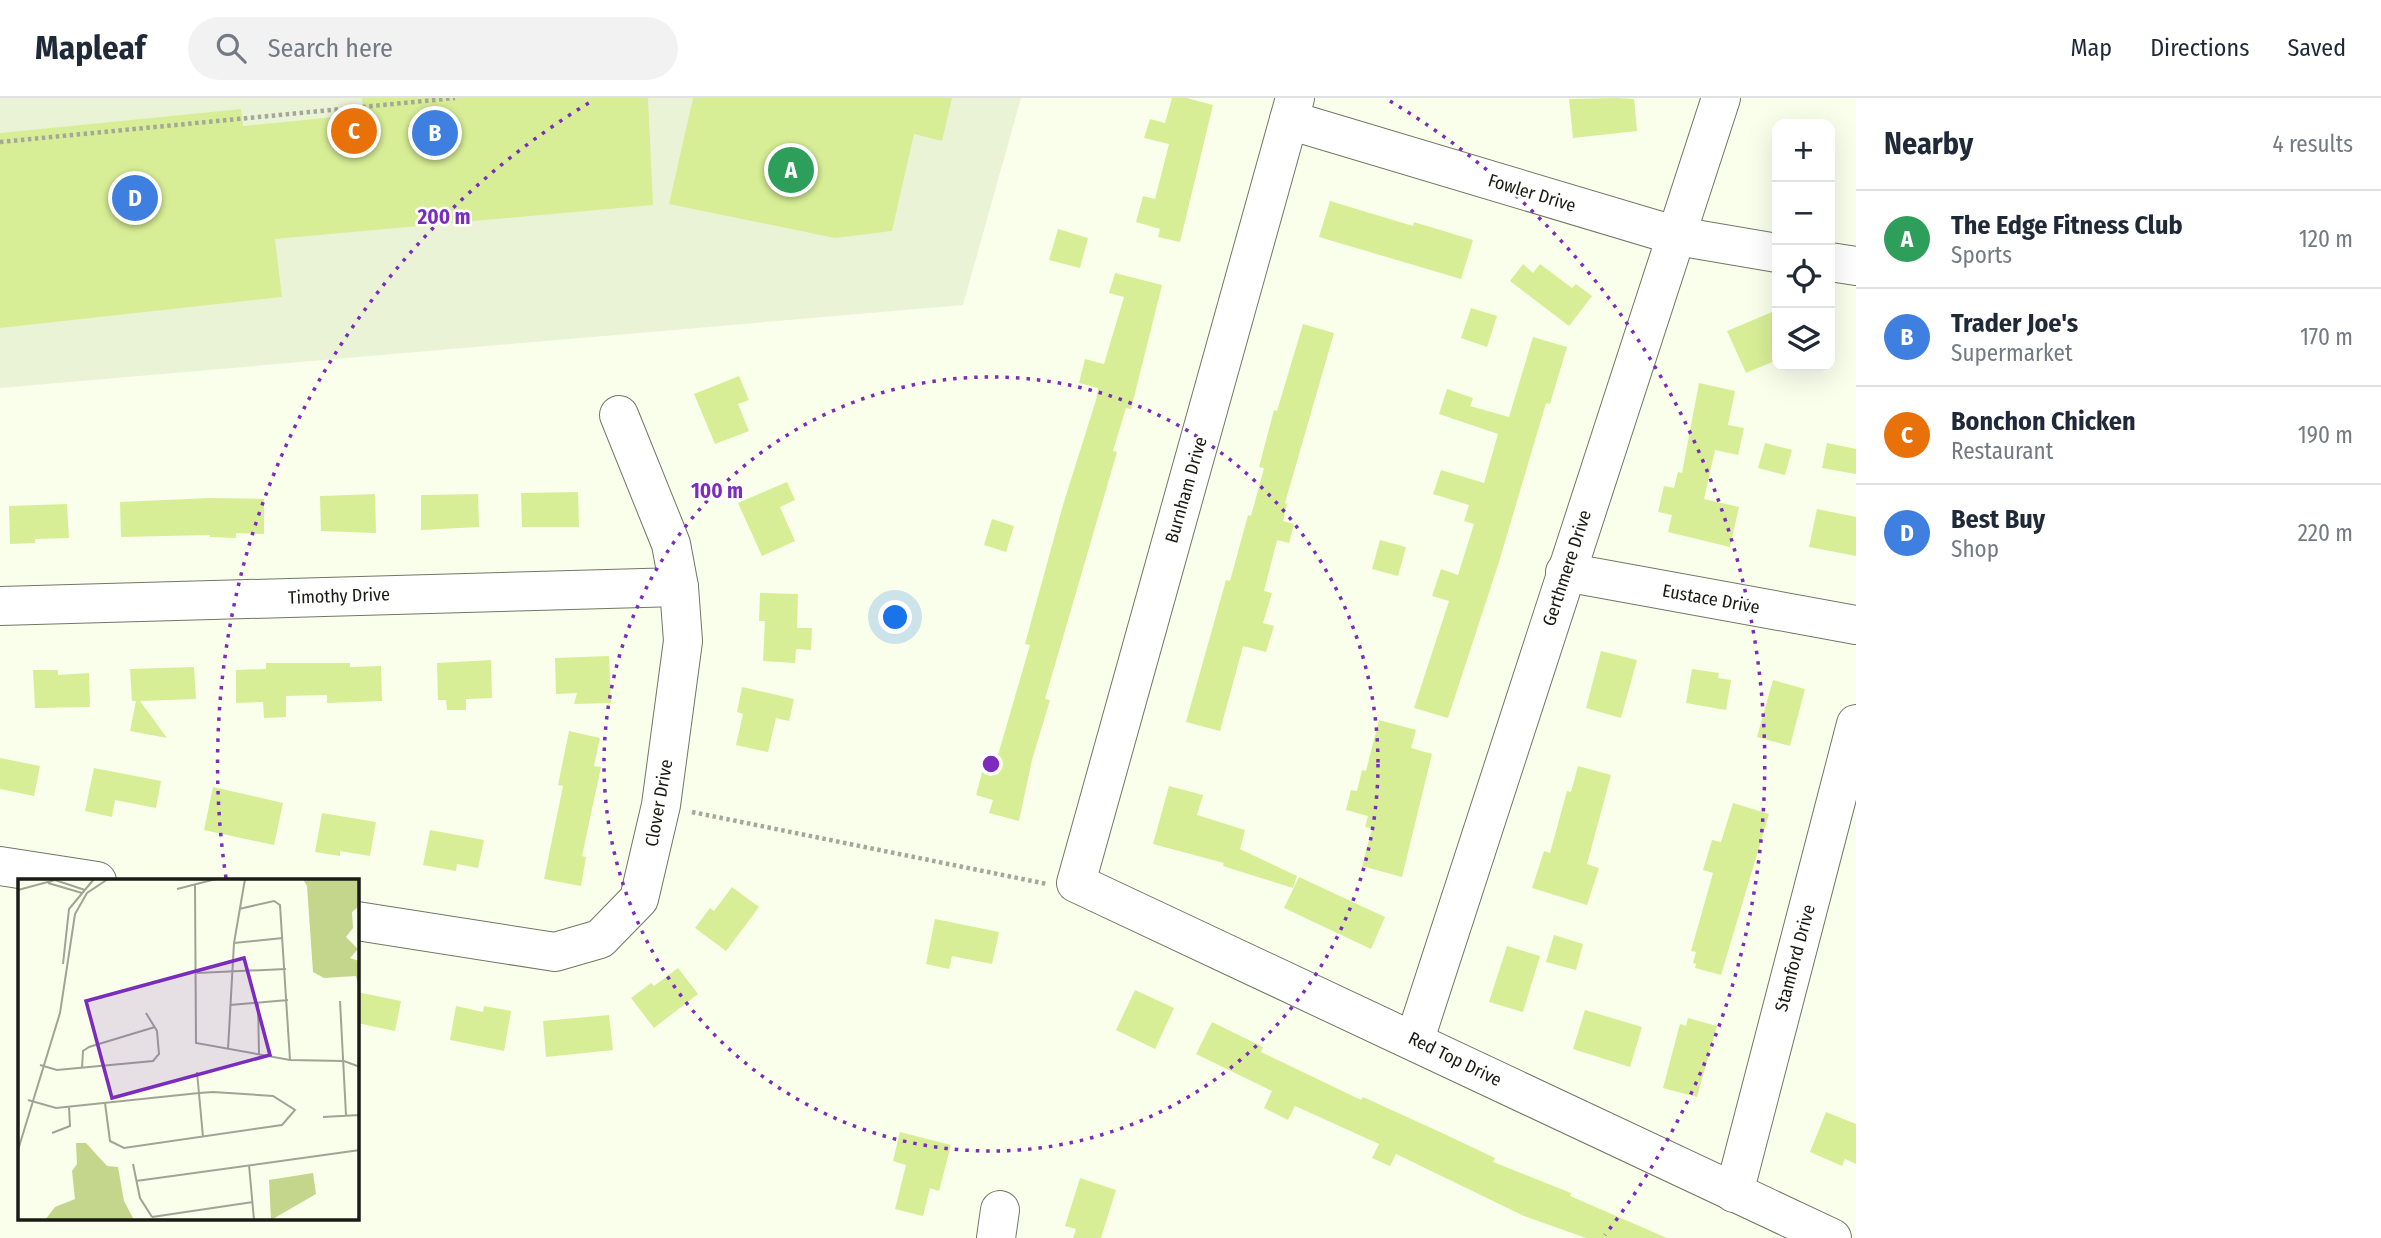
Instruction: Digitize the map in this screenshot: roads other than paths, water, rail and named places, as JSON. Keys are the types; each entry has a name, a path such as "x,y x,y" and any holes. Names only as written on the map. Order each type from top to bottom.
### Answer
{"street":[{"name":"Gerthmere Drive","path":"1415,1040 1721,98"},
{"name":"Fowler Drive","path":"1292,109 1677,236 1772,252"},
{"name":"Burnham Drive","path":"1076,883 1292,109"},
{"path":"1835,263 1856,266"},
{"name":"Clover Drive","path":"359,921 555,952 600,939 639,899 661,806 683,641 679,587 671,544 619,415"},
{"name":"Eustace Drive","path":"1565,572 1856,625"},
{"name":"Timothy Drive","path":"0,606 679,587"},
{"name":"Stamford Drive","path":"1734,1192 1856,724"},
{"path":"0,866 84,879"},
{"name":"Red Top Drive","path":"1076,883 1832,1238"}],"place":[{"name":"Bonchon Chicken","path":"354,131"},
{"name":"Trader Joe's","path":"435,133"},
{"name":"The Edge Fitness Club","path":"791,170"},
{"name":"Best Buy","path":"135,198"}]}
